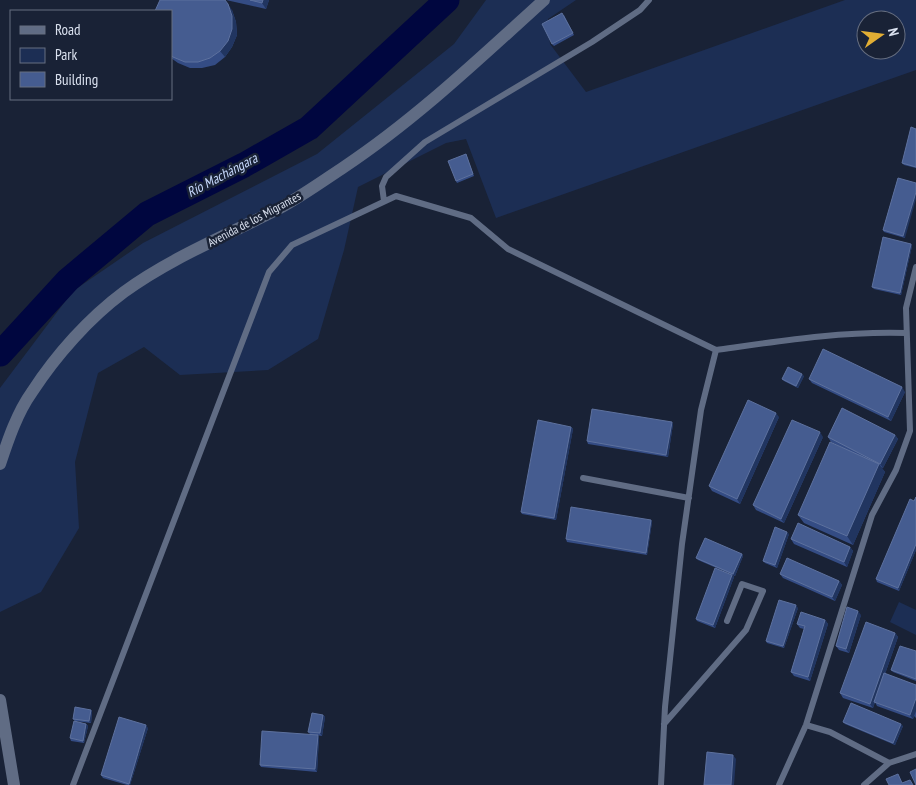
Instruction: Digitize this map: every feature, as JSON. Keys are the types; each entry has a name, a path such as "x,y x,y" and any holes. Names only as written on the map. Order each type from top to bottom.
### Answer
{"street":[{"name":"Avenida de los Migrantes","path":"0,464 10,434 31,392 91,320 124,292 159,270 282,207 346,166 403,124 544,0"},
{"path":"0,700 14,785"}],"lane":[{"path":"384,201 382,186 386,177 424,142 592,42 640,10 649,0"},
{"path":"73,785 269,272 292,245 396,196 471,218 508,249 716,350 826,334 906,333"},
{"path":"779,785 806,725 872,516 896,470 910,431 906,308 916,267"},
{"path":"661,785 664,725 689,498 701,410 716,350"},
{"path":"583,478 689,498"},
{"path":"664,725 746,630 763,591 742,584 727,621"},
{"path":"806,725 830,732 888,763"},
{"path":"864,785 888,763 916,754"}],"green space":[{"path":"486,0 576,0 548,19 550,44 586,92 845,0 916,0 916,70 496,218 466,139 446,143 358,187 344,250 318,339 268,370 180,375 144,347 98,373 75,462 79,528 41,592 0,612 0,388 73,291 143,243 317,154 454,44"},
{"path":"899,602 916,610 916,635 890,622"}],"building":[{"path":"160,0 225,0 232,16 232,29 228,41 220,51 210,58 198,62 185,62 173,57 172,10 155,10"},
{"path":"250,0 263,0 262,3"},
{"path":"562,13 573,33 552,44 542,24"},
{"path":"911,127 916,129 916,167 902,163"},
{"path":"466,154 473,174 456,181 448,161"},
{"path":"898,178 916,183 916,192 903,236 883,230"},
{"path":"883,237 911,244 900,293 872,287"},
{"path":"823,349 902,387 888,417 809,379"},
{"path":"788,367 802,374 796,386 782,379"},
{"path":"748,400 776,413 737,499 709,486"},
{"path":"842,408 895,435 880,464 828,437"},
{"path":"592,409 672,422 666,455 587,441"},
{"path":"538,420 571,427 554,518 521,512"},
{"path":"792,420 820,432 781,519 753,505"},
{"path":"830,442 879,464 847,536 798,515"},
{"path":"916,497 916,544 898,588 876,579 910,499 914,501"},
{"path":"571,507 651,520 646,553 566,539"},
{"path":"798,523 850,547 844,562 791,539"},
{"path":"775,527 787,532 775,565 763,561"},
{"path":"705,538 742,554 733,574 696,558"},
{"path":"787,558 839,581 832,597 780,574"},
{"path":"715,568 732,575 713,625 696,619"},
{"path":"779,600 796,605 783,646 766,641"},
{"path":"847,607 858,611 846,649 836,646"},
{"path":"801,612 825,620 808,677 791,672 805,626 797,624"},
{"path":"866,622 895,633 870,704 840,693"},
{"path":"900,646 916,651 916,679 891,670"},
{"path":"884,673 916,685 916,698 910,715 874,702"},
{"path":"851,703 901,724 893,743 843,722"},
{"path":"75,707 91,710 89,721 73,719"},
{"path":"312,713 323,715 320,733 308,732"},
{"path":"119,717 146,725 129,784 101,775"},
{"path":"74,721 86,724 83,741 70,738"},
{"path":"262,731 318,735 315,769 260,765"},
{"path":"707,752 733,755 731,785 704,785"},
{"path":"916,769 916,785 910,772"},
{"path":"898,774 902,783 910,780 913,785 889,785 886,779"}],"waterway":[{"name":"Río Machángara","path":"0,354 68,280 147,214 244,165 309,128 447,0"}]}
